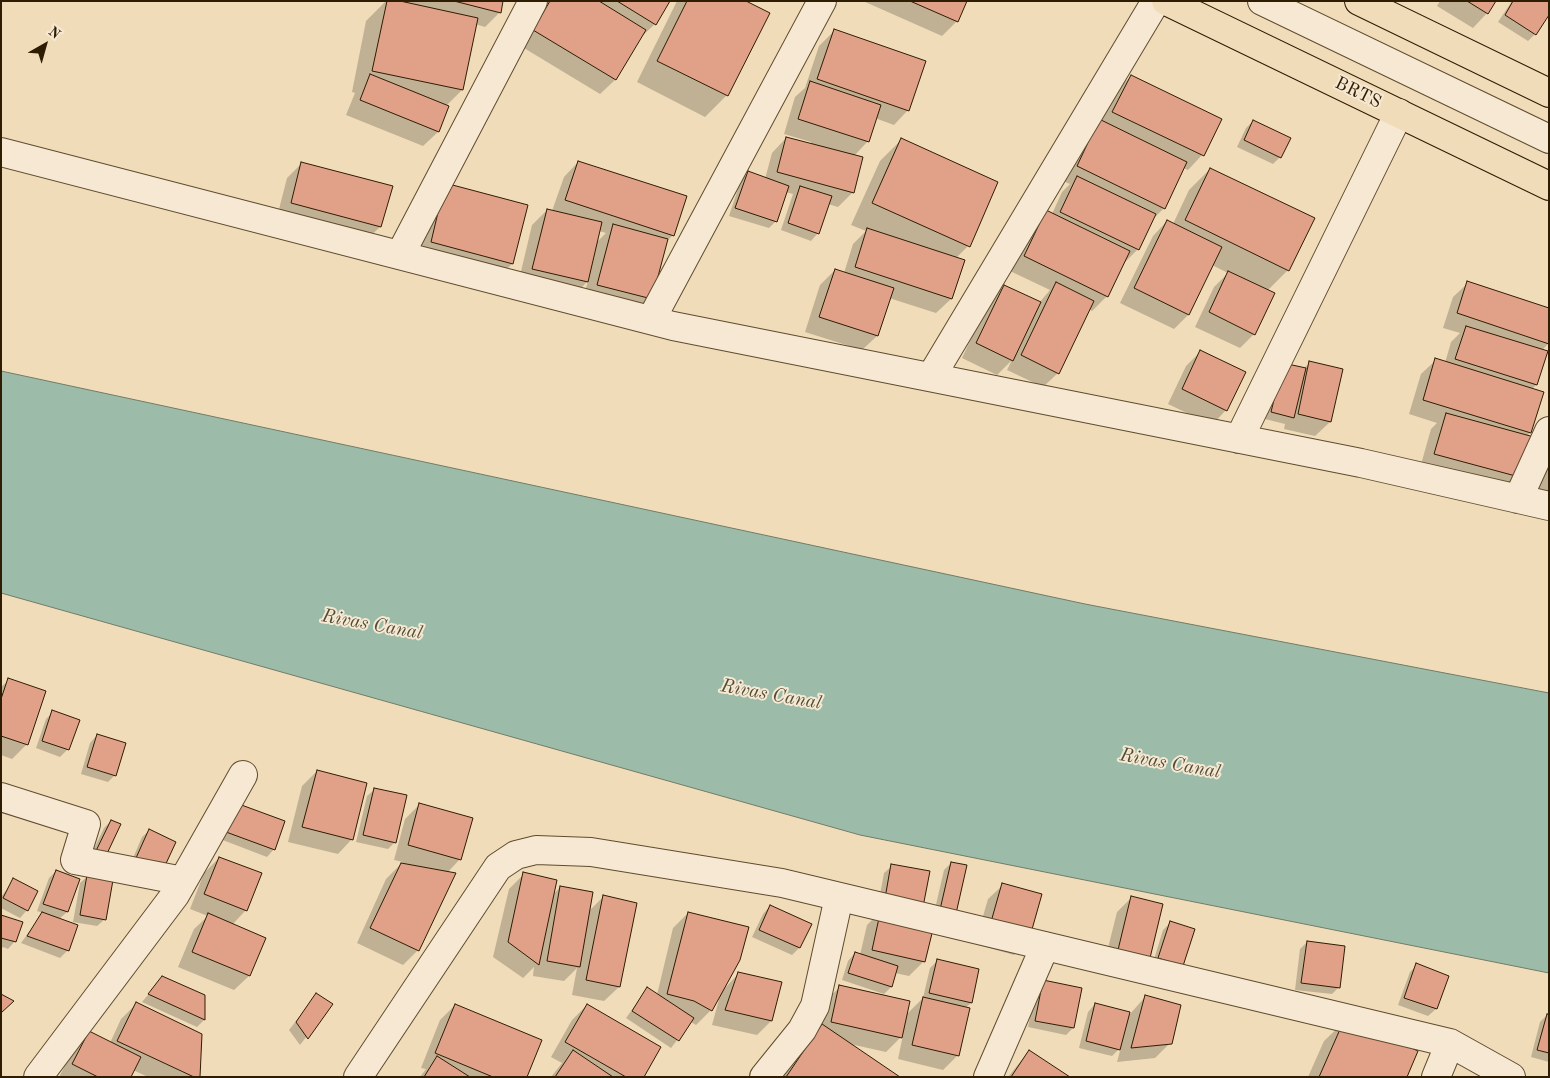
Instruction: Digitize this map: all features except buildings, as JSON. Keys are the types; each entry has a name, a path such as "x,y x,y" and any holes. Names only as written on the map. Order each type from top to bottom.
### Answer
{"main road":[{"name":"BRTS","path":"1166,1 1549,186"},
{"path":"1359,1 1549,93"}],"street":[{"path":"400,255 533,1"},
{"path":"650,320 822,1"},
{"path":"932,377 1156,1"},
{"path":"1262,1 1549,140"},
{"path":"1239,439 1399,113"},
{"path":"1,152 650,320 1239,439 1549,506"},
{"path":"1518,499 1549,431"},
{"path":"38,1077 183,881 243,775"},
{"path":"1,797 86,824 75,860 183,881"},
{"path":"358,1077 498,866 516,855 536,850 591,852 782,883 1450,1043 1511,1077"},
{"path":"764,1077 802,1030 815,1006 839,897"},
{"path":"988,1077 1045,946"},
{"path":"1436,1077 1450,1043"}],"water":[{"name":"Rivas Canal","path":"1,371 1085,604 1549,693 1549,973 860,835 1,593"}]}
